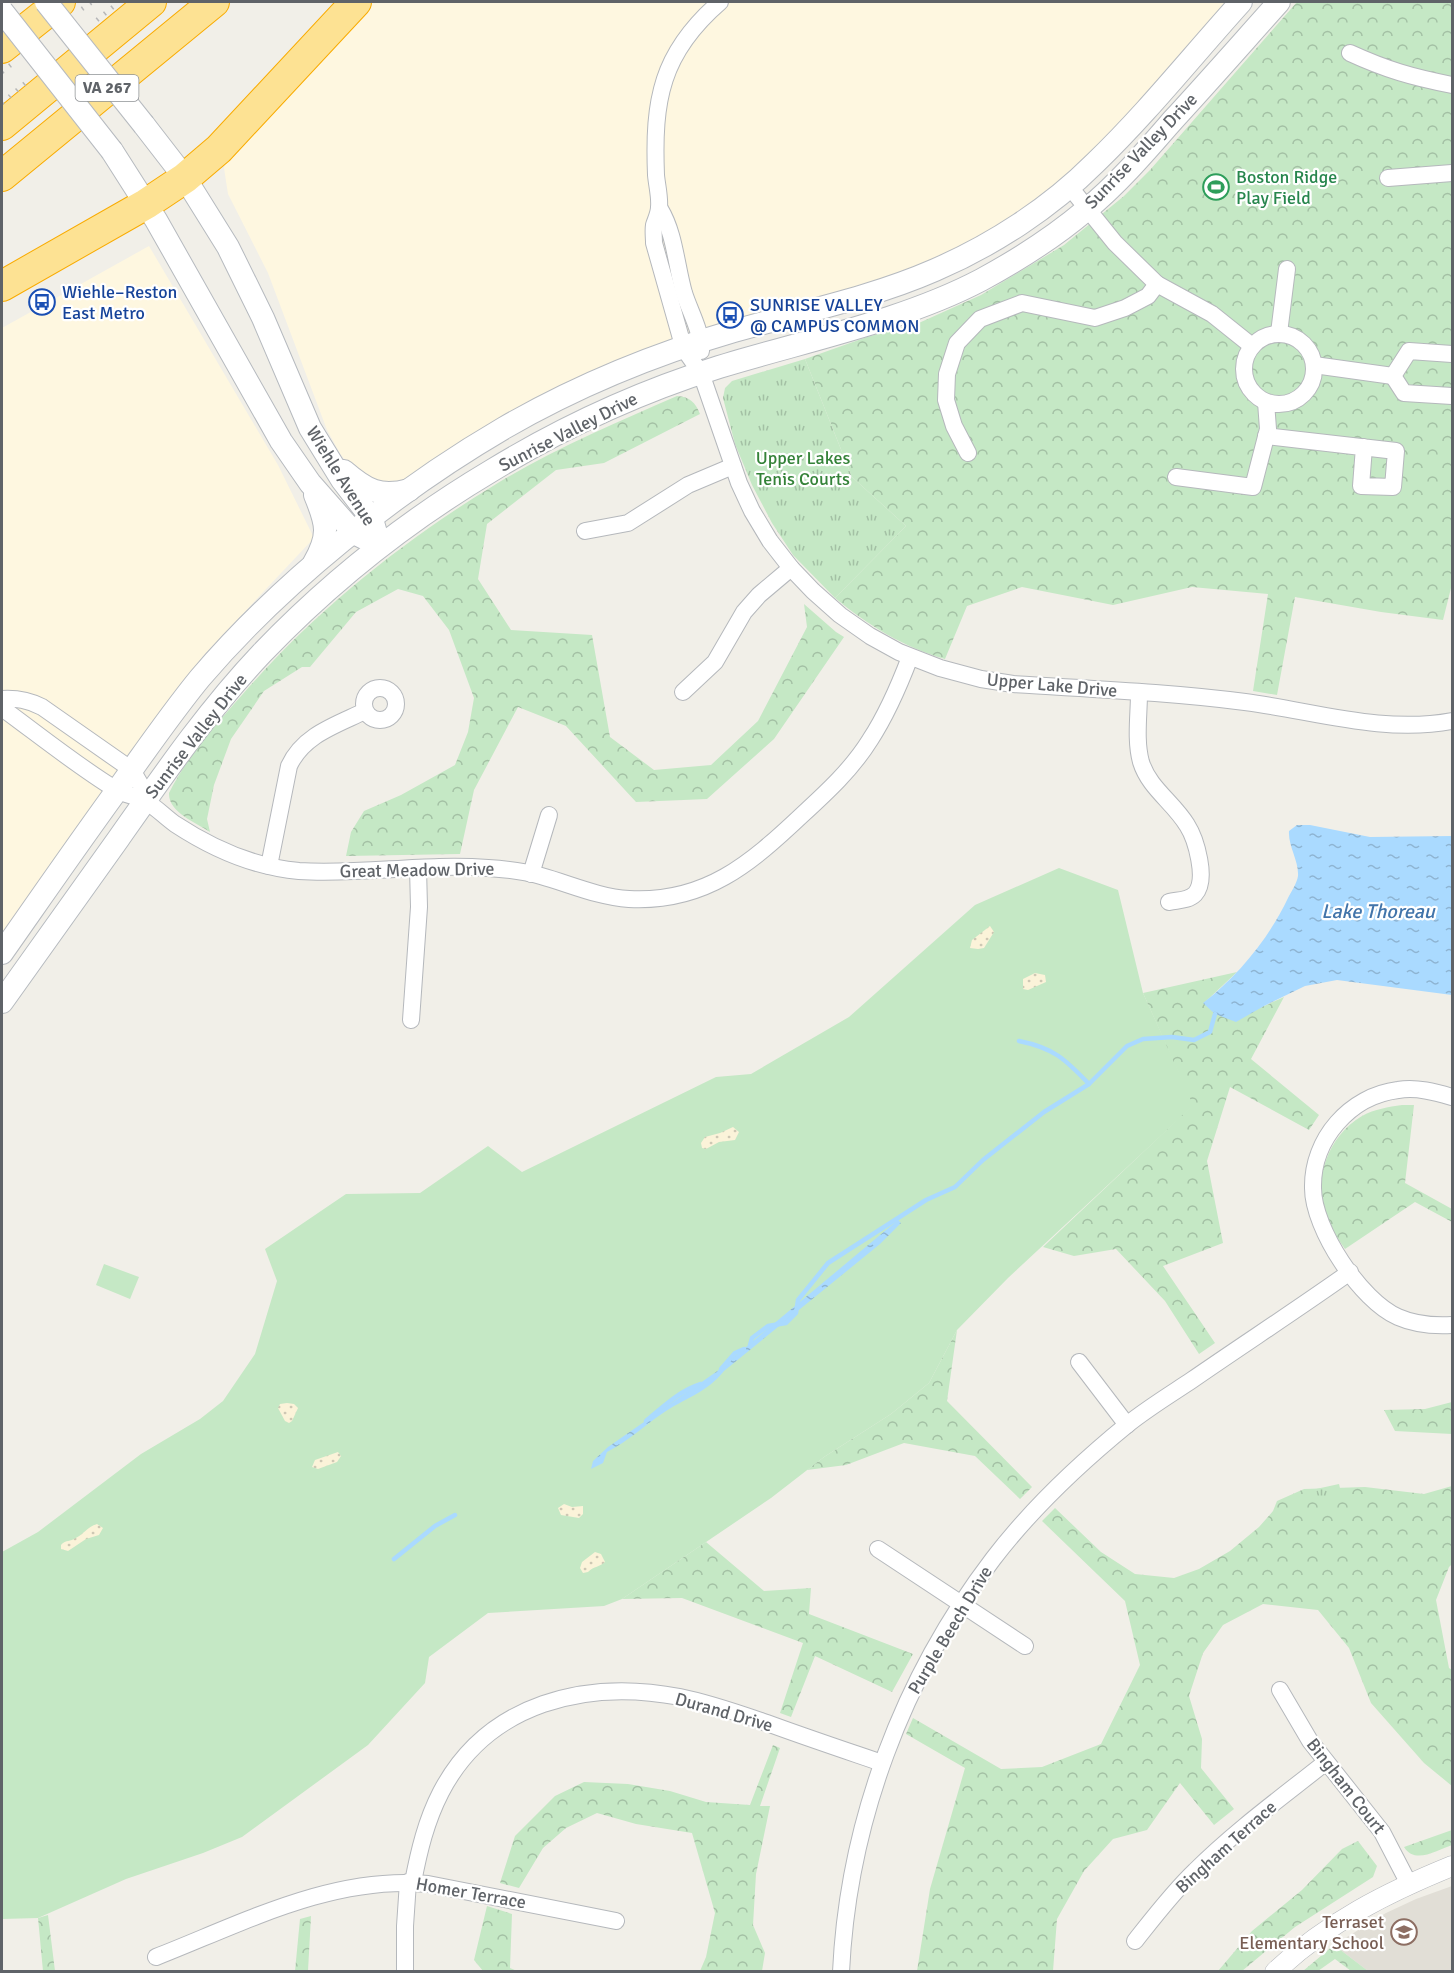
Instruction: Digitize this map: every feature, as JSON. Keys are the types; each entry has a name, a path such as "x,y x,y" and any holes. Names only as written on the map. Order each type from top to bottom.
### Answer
{"highway":[{"path":"2,48 60,2"},
{"path":"2,126 151,2"},
{"name":"VA 267","path":"2,176 214,2"},
{"path":"2,305 151,212 185,178 219,149 356,2"},
{"path":"2,286 151,212"}],"main road":[{"name":"Wiehle Avenue","path":"46,2 185,178 228,247 263,318 310,428 325,454 372,519 380,546"},
{"name":"Sunrise Valley Drive","path":"2,953 117,790 200,679 240,635 311,568 372,519 461,454 554,402 600,380 693,345 935,270 1005,233 1094,165 1241,2"},
{"name":"Sunrise Valley Drive","path":"2,1002 183,746 261,654 310,607 380,546 467,486 566,429 638,396 701,373 937,301 1015,260 1052,236 1087,209 1137,161 1280,2"},
{"name":"Wiehle Avenue","path":"2,11 112,151 151,212 260,406 310,483 354,533 380,546"},
{"path":"325,454 352,478 374,491 393,494 413,489"},
{"path":"310,483 322,513 326,535 322,549 311,568"}],"street":[{"path":"701,373 693,345 654,243 654,227 660,209 656,175 657,135 662,83 673,57 682,43 720,2"},
{"path":"1350,53 1386,69 1452,85"},
{"path":"1388,178 1452,173"},
{"path":"1069,186 1115,243 1157,284 1212,314 1252,346"},
{"path":"1279,333 1287,269"},
{"path":"968,453 954,426 946,400 947,374 957,343 981,319 1022,303 1095,318 1125,309 1148,296 1157,284"},
{"path":"1279,333 1299,340 1307,347 1314,365 1311,384 1304,394 1285,404 1266,402 1255,395 1248,387 1244,373 1244,360 1252,346 1267,335 1279,333"},
{"path":"1393,375 1409,351 1452,354"},
{"path":"1314,365 1393,375"},
{"name":"Upper Lake Drive","path":"701,373 733,466 752,511 770,541 791,568 840,615 870,636 910,657 981,679 1013,684 1245,702 1382,724 1411,725 1452,720"},
{"path":"1393,375 1404,393 1452,396"},
{"path":"1176,477 1253,487 1268,429 1266,402"},
{"path":"1266,436 1364,447"},
{"path":"585,531 628,523 688,485 733,466"},
{"path":"683,692 715,662 744,612 791,568"},
{"name":"Great Meadow Drive","path":"2,708 117,790 145,801 173,823 222,852 246,861 298,870 328,871 473,867 531,874 606,896 654,899 679,895 726,878 770,845 832,787 851,766 887,712 910,657"},
{"path":"1139,693 1138,746 1141,761 1157,791 1185,822 1197,849 1200,885 1195,894 1188,899 1169,902"},
{"path":"2,699 28,700 42,707 132,770 142,787 145,801"},
{"path":"269,866 289,766 294,755 312,737 365,711"},
{"path":"531,874 549,815"},
{"path":"411,1020 419,907 418,868"},
{"path":"1452,1098 1417,1089 1400,1090 1382,1093 1351,1109 1338,1120 1320,1151 1314,1169 1313,1188 1321,1227 1369,1297 1382,1308 1415,1323 1434,1326 1452,1325"},
{"name":"Purple Beech Drive","path":"841,1971 856,1855 882,1763 913,1690 962,1605 993,1559 1026,1520 1091,1455 1127,1425 1350,1272"},
{"path":"1079,1362 1127,1425"},
{"path":"878,1549 1025,1646"},
{"name":"Bingham Court","path":"1280,1690 1310,1741 1382,1832 1408,1884"},
{"name":"Durand Drive","path":"405,1971 405,1926 411,1882 428,1820 441,1791 472,1749 514,1716 536,1706 559,1698 612,1691 646,1692 679,1697 714,1705 882,1763"},
{"name":"Bingham Terrace","path":"1135,1941 1168,1899 1194,1872 1225,1843 1326,1762"},
{"path":"1275,1971 1308,1944 1376,1900 1452,1866"},
{"name":"Homer Terrace","path":"156,1957 303,1899 368,1885 411,1882 616,1921"}],"shaded area":[{"path":"368,2 1229,2 1105,143 1025,211 922,268 751,318 397,484 376,485 358,475 341,455 327,430 268,273 228,194 224,168 227,156"},
{"path":"149,246 278,465 314,538 203,656 2,933 2,328"},
{"name":"Terraset Elementary School","path":"1452,1886 1452,1971 1368,1971 1334,1945 1386,1913"}],"green space":[{"path":"1297,2 1452,2 1452,584 1443,620 1295,597 1277,695 1253,691 1268,594 1192,587 1113,605 1022,587 967,606 945,659 900,642 860,617 835,598 906,526 852,477 805,359 867,337 921,322 981,295 1064,245 1124,196 1150,170"},
{"name":"Upper Lakes Tenis Courts","path":"805,359 852,477 906,526 835,598 793,555 772,523 752,485 735,444 723,398 725,388 732,381"},
{"path":"677,396 691,401 700,414 604,463 556,470 487,524 478,579 511,630 592,635 610,737 654,770 711,765 758,721 807,627 804,604 844,637 774,739 707,799 636,802 566,726 518,707 474,790 460,854 346,856 351,832 364,811 401,795 455,765 468,732 474,698 449,630 423,596 398,589 356,612 310,667 302,667 264,691 231,739 214,785 207,819 210,832 184,816 173,806 169,793 184,767 212,729 298,636 360,581 425,531 515,473 584,438"},
{"path":"1059,868 1118,890 1143,993 1194,1105 1008,1278 957,1330 929,1383 891,1414 824,1457 771,1498 622,1599 604,1606 488,1613 429,1657 425,1683 368,1745 242,1837 126,1879 38,1918 2,1919 2,1552 38,1532 141,1454 200,1419 223,1401 255,1354 277,1281 265,1249 346,1194 420,1193 488,1146 522,1172 716,1077 751,1074 849,1017 975,905"},
{"path":"1237,972 1204,1003 1264,1006 1284,997 1251,1059 1319,1115 1309,1130 1230,1087 1207,1161 1223,1243 1163,1266 1215,1343 1199,1354 1165,1301 1116,1249 1074,1256 1043,1247 1193,1105 1143,993"},
{"path":"1402,1105 1414,1105 1405,1183 1452,1209 1452,1222 1415,1202 1345,1249 1326,1217 1322,1203 1322,1174 1326,1160 1340,1135 1362,1116"},
{"path":"104,1264 139,1277 130,1299 96,1285"},
{"path":"957,1330 947,1401 1032,1487 1020,1499 975,1456 904,1443 846,1465 807,1470 891,1414 929,1383"},
{"path":"1452,1402 1452,1434 1395,1431 1384,1410 1425,1409"},
{"path":"1339,1484 1343,1501 1319,1504 1316,1489"},
{"path":"1452,1486 1452,1564 1436,1600 1449,1668 1452,1670 1452,1786 1424,1763 1371,1703 1349,1648 1318,1610 1263,1604 1223,1625 1203,1653 1189,1696 1202,1739 1201,1768 1234,1809 1214,1825 1180,1783 1147,1830 1113,1839 1084,1871 1057,1919 1053,1971 917,1971 930,1889 965,1768 906,1734 913,1718 1001,1769 1042,1767 1101,1744 1140,1665 1125,1601 1042,1521 1055,1508 1101,1552 1135,1574 1174,1578 1199,1569 1230,1551 1259,1527 1273,1511 1277,1501 1304,1489 1365,1487 1424,1494"},
{"path":"706,1542 764,1591 811,1588 809,1614 913,1654 892,1692 815,1656 791,1717 780,1713 803,1643 682,1598 622,1599"},
{"path":"773,1745 780,1748 760,1806 770,1806 756,1874 753,1925 765,1953 762,1971 700,1971 706,1957 715,1913 692,1833 636,1824 597,1813 566,1828 543,1848 519,1888 500,1883 515,1836 555,1796 584,1782 628,1784 670,1791 706,1802 750,1805"},
{"path":"1452,1830 1452,1845 1433,1853 1414,1855 1404,1847"},
{"path":"1358,1841 1377,1866 1373,1877 1295,1927 1242,1971 1218,1971 1252,1931 1302,1890 1342,1849"},
{"path":"487,1906 512,1914 510,1968 517,1971 483,1971 474,1960"},
{"path":"48,1915 55,1971 43,1971 38,1918"},
{"path":"311,1916 308,1971 295,1971 300,1919"},
{"path":"1334,1945 1368,1971 1351,1971 1335,1959 1318,1971 1303,1971"}],"sand":[{"path":"990,926 994,932 984,948 970,948 972,940"},
{"path":"1035,973 1045,975 1046,982 1028,990 1023,989 1023,979"},
{"path":"733,1127 739,1132 735,1140 719,1142 706,1149 702,1148 701,1143 705,1137"},
{"path":"280,1404 294,1404 298,1408 289,1423 285,1421 278,1408"},
{"path":"338,1452 341,1456 337,1462 318,1469 312,1467 315,1460"},
{"path":"564,1504 572,1507 583,1506 583,1514 579,1518 561,1515 558,1508"},
{"path":"97,1524 103,1528 99,1535 86,1539 68,1551 61,1549 64,1542 72,1540"},
{"path":"595,1552 601,1554 605,1562 583,1573 580,1568 582,1562"}],"water":[{"name":"Lake Thoreau","path":"1297,825 1310,825 1370,837 1452,836 1452,995 1337,980 1305,986 1236,1022 1215,1014 1203,1003 1241,968 1280,913 1298,876 1289,831"},
{"path":"898,1220 901,1223 880,1244 711,1384 666,1411 607,1452 603,1463 591,1469 593,1461 608,1447 716,1372"}],"waterway":[{"path":"750,1345 752,1338 768,1326 786,1323 796,1313 798,1300 828,1263 926,1200 955,1187 983,1160 1044,1112 1089,1084 1127,1046 1143,1039 1172,1037 1194,1040 1210,1032 1215,1014"},
{"path":"1019,1041 1050,1051 1073,1068 1089,1084"},
{"path":"721,1369 735,1353 744,1349"},
{"path":"646,1421 678,1395 701,1384"},
{"path":"394,1559 435,1526 455,1515"}],"railway":[{"path":"82,9 92,2"},
{"path":"97,20 119,2"},
{"path":"2,72 12,64"},
{"path":"2,103 30,79"}],"place":[{"name":"Boston Ridge Play Field","path":"1216,187"},
{"name":"Wiehle–Reston East Metro","path":"42,302"},
{"name":"SUNRISE VALLEY @ CAMPUS COMMON","path":"730,315"},
{"name":"Terraset Elementary School","path":"1404,1932"}]}
